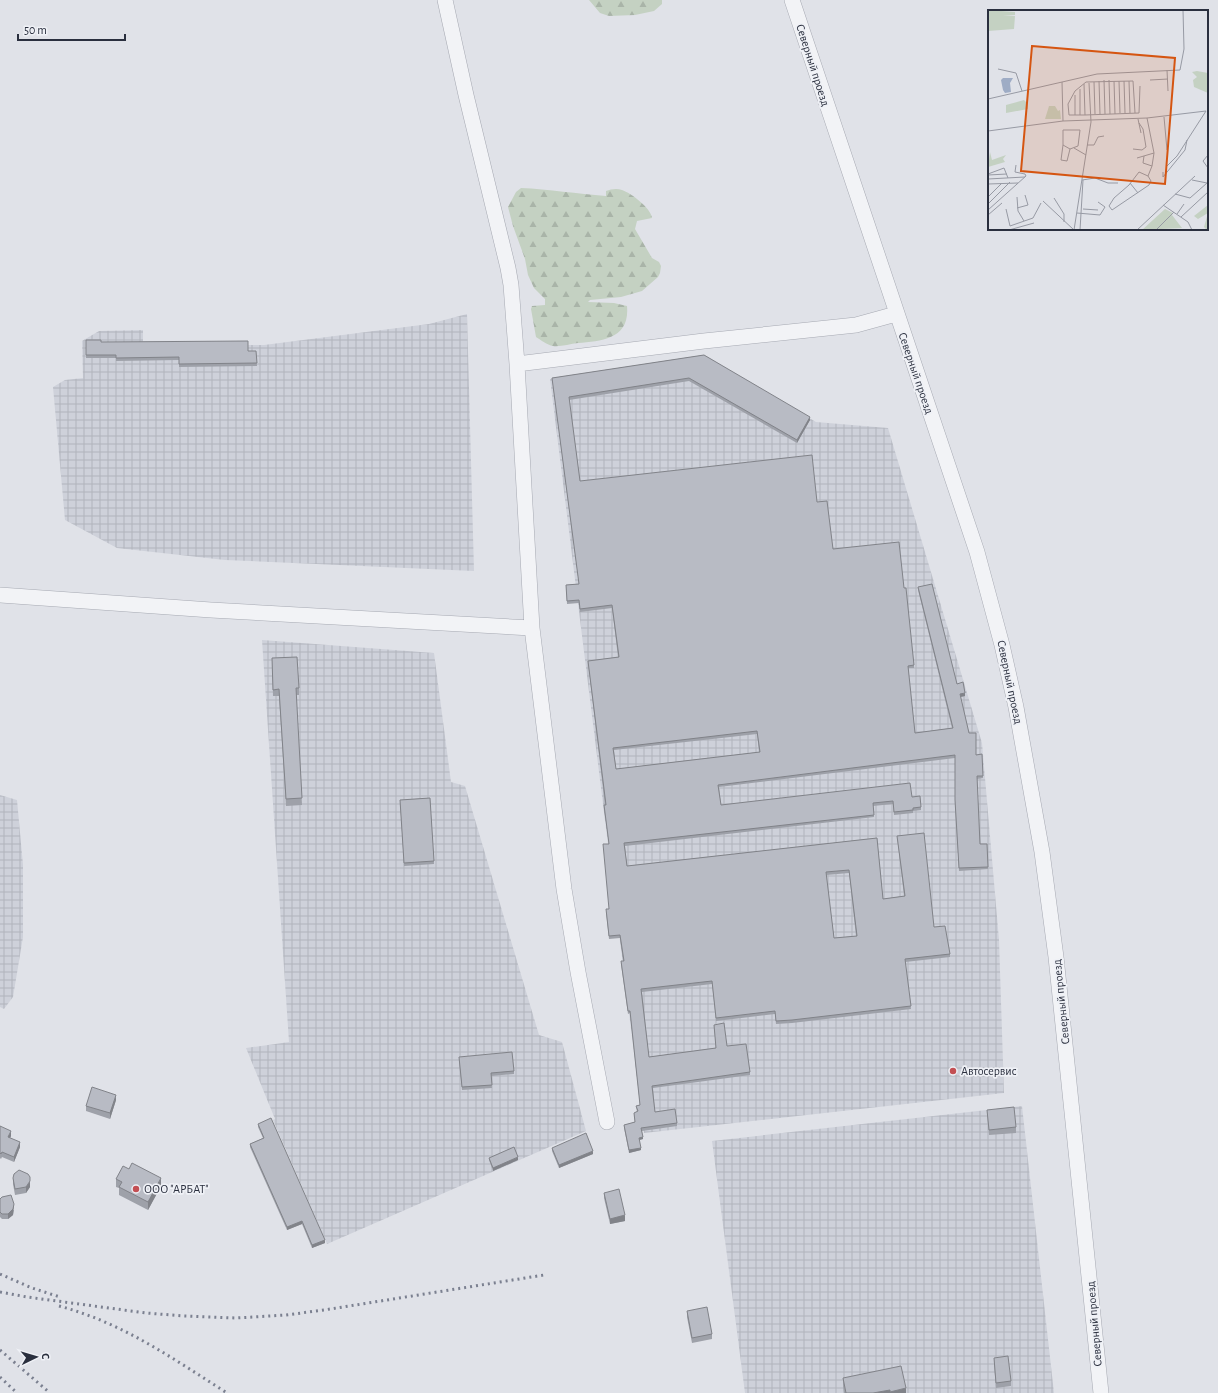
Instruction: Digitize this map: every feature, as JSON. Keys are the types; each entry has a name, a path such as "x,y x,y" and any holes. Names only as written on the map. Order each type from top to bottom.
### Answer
{"street":[{"path":"445,0 466,95 508,268 517,364 532,628 564,889 578,972 607,1122"},
{"name":"Северный проезд","path":"792,0 977,552 999,630 1016,707 1042,852 1056,957 1101,1393"},
{"path":"517,364 712,340 856,325 896,314"},
{"path":"0,595 218,610 532,628"}],"shaded area":[{"path":"467,314 474,571 225,560 117,548 65,520 53,387 65,380 83,378 82,341 99,331 143,330 143,345 264,345 429,324"},
{"path":"704,356 816,422 888,428 982,743 999,940 1004,1093 644,1133 550,379"},
{"path":"262,640 434,653 451,782 465,786 539,1035 562,1042 586,1131 327,1244 273,1120 275,1119 246,1048 289,1042"},
{"path":"0,795 17,800 23,865 23,937 13,997 4,1009 0,1007"},
{"path":"1022,1106 1054,1393 745,1393 712,1141"}],"green space":[{"path":"589,0 662,0 662,4 654,11 635,15 609,16 600,13"},
{"path":"521,188 606,196 606,191 620,189 640,201 651,214 652,218 637,221 635,229 652,258 659,262 661,266 658,277 642,291 621,297 590,300 588,302 614,303 627,306 627,317 624,325 619,332 613,336 596,341 562,346 549,345 536,337 531,309 532,306 545,305 545,299 534,288 528,275 525,259 508,207 516,192"}],"building":[{"path":"86,340 101,340 101,342 248,341 248,351 256,351 257,363 179,364 179,357 116,358 116,355 86,355"},
{"path":"704,355 810,417 797,440 689,378 569,397 580,481 812,455 817,502 827,501 833,549 899,542 904,588 906,588 914,665 908,666 915,733 953,728 918,587 932,584 957,684 963,682 965,693 960,694 969,733 976,733 976,755 982,754 983,776 977,776 980,844 987,844 988,867 959,868 955,800 955,755 718,785 721,805 910,783 912,797 920,796 921,807 913,808 913,810 894,812 893,801 873,803 874,815 624,843 627,866 877,838 883,899 905,896 897,836 924,833 934,927 945,926 950,954 905,959 911,1006 792,1020 776,1021 775,1011 716,1018 712,981 641,989 649,1057 716,1048 714,1025 724,1023 727,1046 746,1044 750,1072 652,1086 655,1112 675,1109 677,1123 641,1128 643,1137 639,1138 641,1148 629,1150 624,1125 635,1122 634,1113 638,1111 636,1106 640,1105 630,1011 628,1011 621,961 624,961 620,935 609,936 606,909 609,909 603,844 609,844 604,805 606,805 588,661 619,657 612,605 580,609 579,600 567,601 566,585 579,584 552,378","holes":["757,731 760,752 616,769 613,748","849,870 857,936 834,938 826,872"]},
{"path":"297,657 299,688 296,688 302,798 286,799 279,689 273,690 272,658"},
{"path":"430,798 434,861 404,863 400,800"},
{"path":"512,1052 514,1071 491,1073 492,1085 462,1087 459,1057"},
{"path":"92,1087 116,1095 110,1113 86,1106"},
{"path":"1014,1107 1016,1127 989,1130 987,1110"},
{"path":"271,1118 325,1240 312,1245 302,1221 287,1227 250,1144 264,1138 258,1124"},
{"path":"0,1126 11,1131 8,1137 20,1142 14,1157 2,1152 1,1154 0,1153"},
{"path":"586,1133 593,1151 559,1165 552,1148"},
{"path":"514,1147 518,1157 493,1168 489,1158"},
{"path":"132,1163 161,1178 148,1202 119,1187 122,1182 116,1179 123,1166 129,1169"},
{"path":"19,1170 28,1174 30,1181 26,1187 15,1189 13,1178 14,1174"},
{"path":"619,1189 625,1215 610,1219 604,1193"},
{"path":"11,1195 14,1204 13,1209 8,1214 2,1214 0,1212 0,1199"},
{"path":"707,1307 712,1334 692,1338 687,1311"},
{"path":"1008,1356 1011,1381 996,1383 994,1358"},
{"path":"901,1366 906,1388 890,1392 890,1390 873,1393 846,1393 843,1378"}],"railway":[{"path":"0,1274 32,1288 60,1297"},
{"path":"0,1292 146,1313 236,1318 286,1315 324,1310 544,1275"},
{"path":"59,1306 82,1313 126,1332 167,1355 227,1393"},
{"path":"0,1350 50,1393"},
{"path":"0,1377 17,1393"}],"place":[{"name":"Автосервис","path":"953,1071"},
{"name":"ООО \"АРБАТ\"","path":"136,1189"}]}
